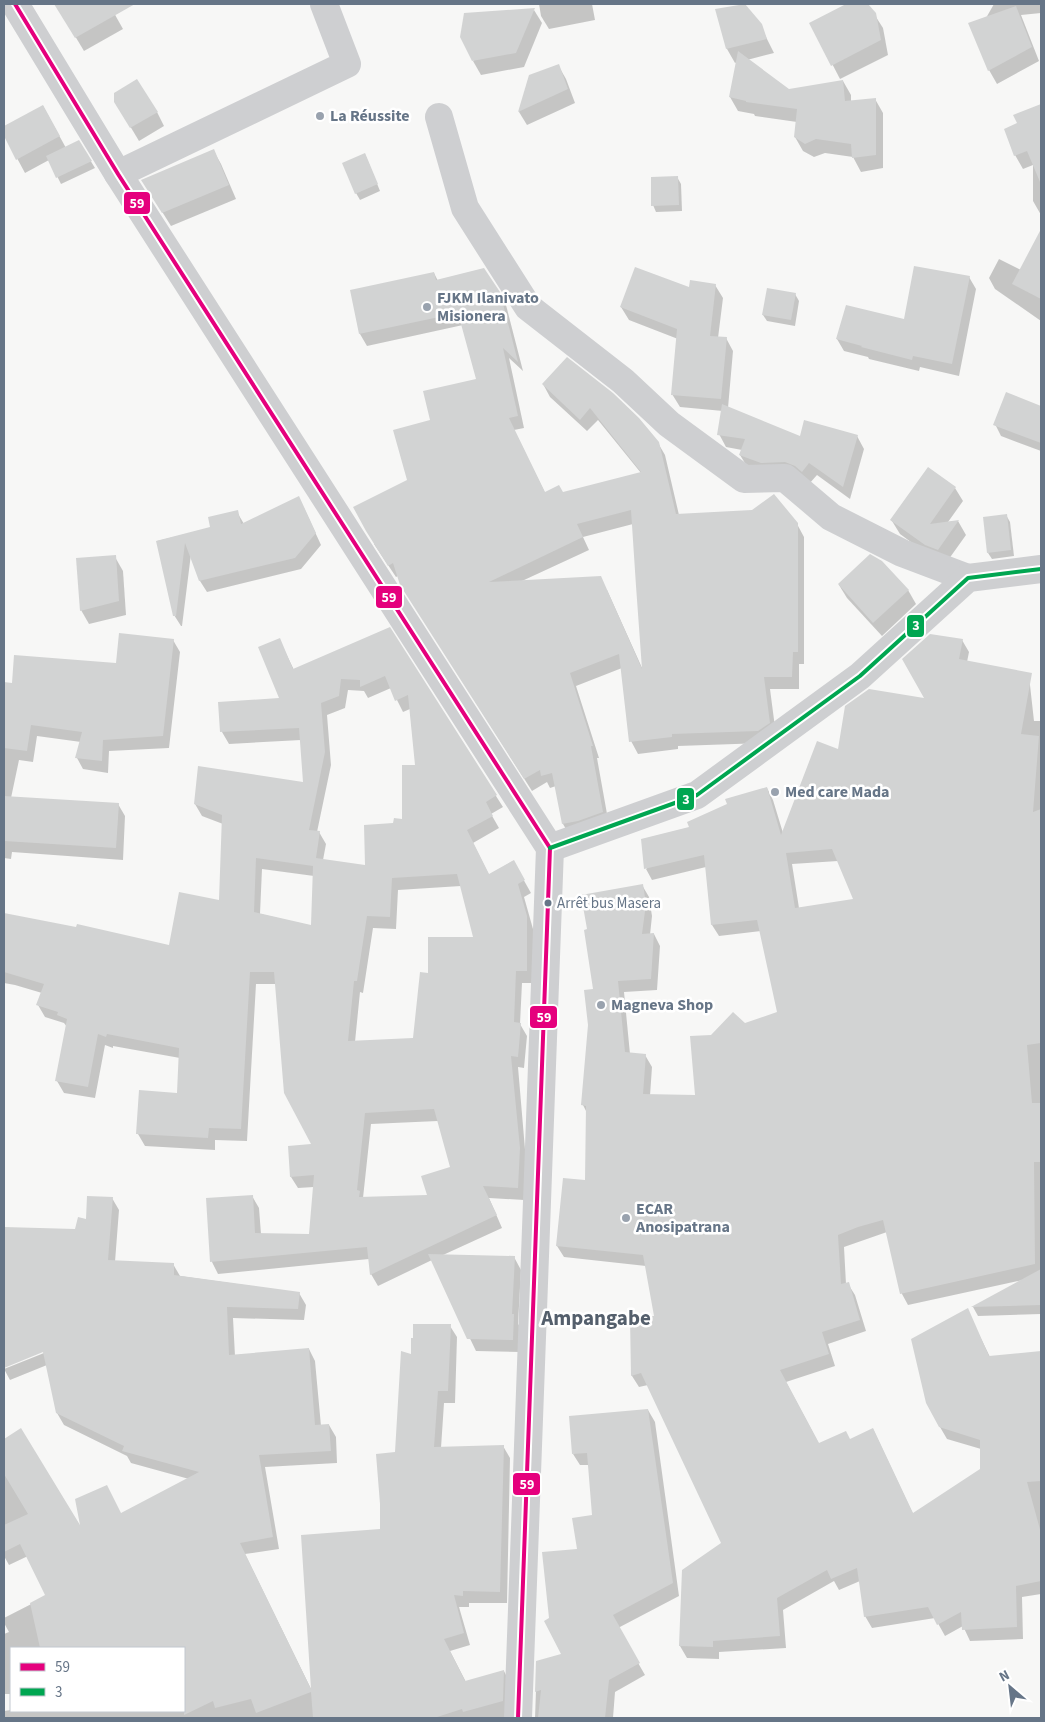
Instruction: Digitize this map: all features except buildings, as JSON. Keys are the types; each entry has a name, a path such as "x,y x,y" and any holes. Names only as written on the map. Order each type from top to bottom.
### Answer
{"street":[{"path":"15,4 118,174 550,848 518,1718"},
{"path":"118,174 347,64 324,4"},
{"path":"439,117 464,208 528,307 623,381 669,424 744,480 784,478 831,517 902,553 968,578 1041,569"},
{"path":"550,848 697,795 860,676 968,578"}],"transit line":[{"name":"59","path":"15,4 118,174 550,848 518,1718"},
{"name":"3","path":"550,848 697,795 860,676 968,578 1041,569"}],"place":[{"name":"La Réussite","path":"320,116"},
{"name":"FJKM Ilanivato Misionera","path":"427,307"},
{"name":"Med care Mada","path":"775,792"},
{"name":"Arrêt bus Masera","path":"548,903"},
{"name":"Magneva Shop","path":"601,1005"},
{"name":"ECAR Anosipatrana","path":"626,1218"}],"district":[{"name":"Ampangabe","path":"596,1318"}]}
